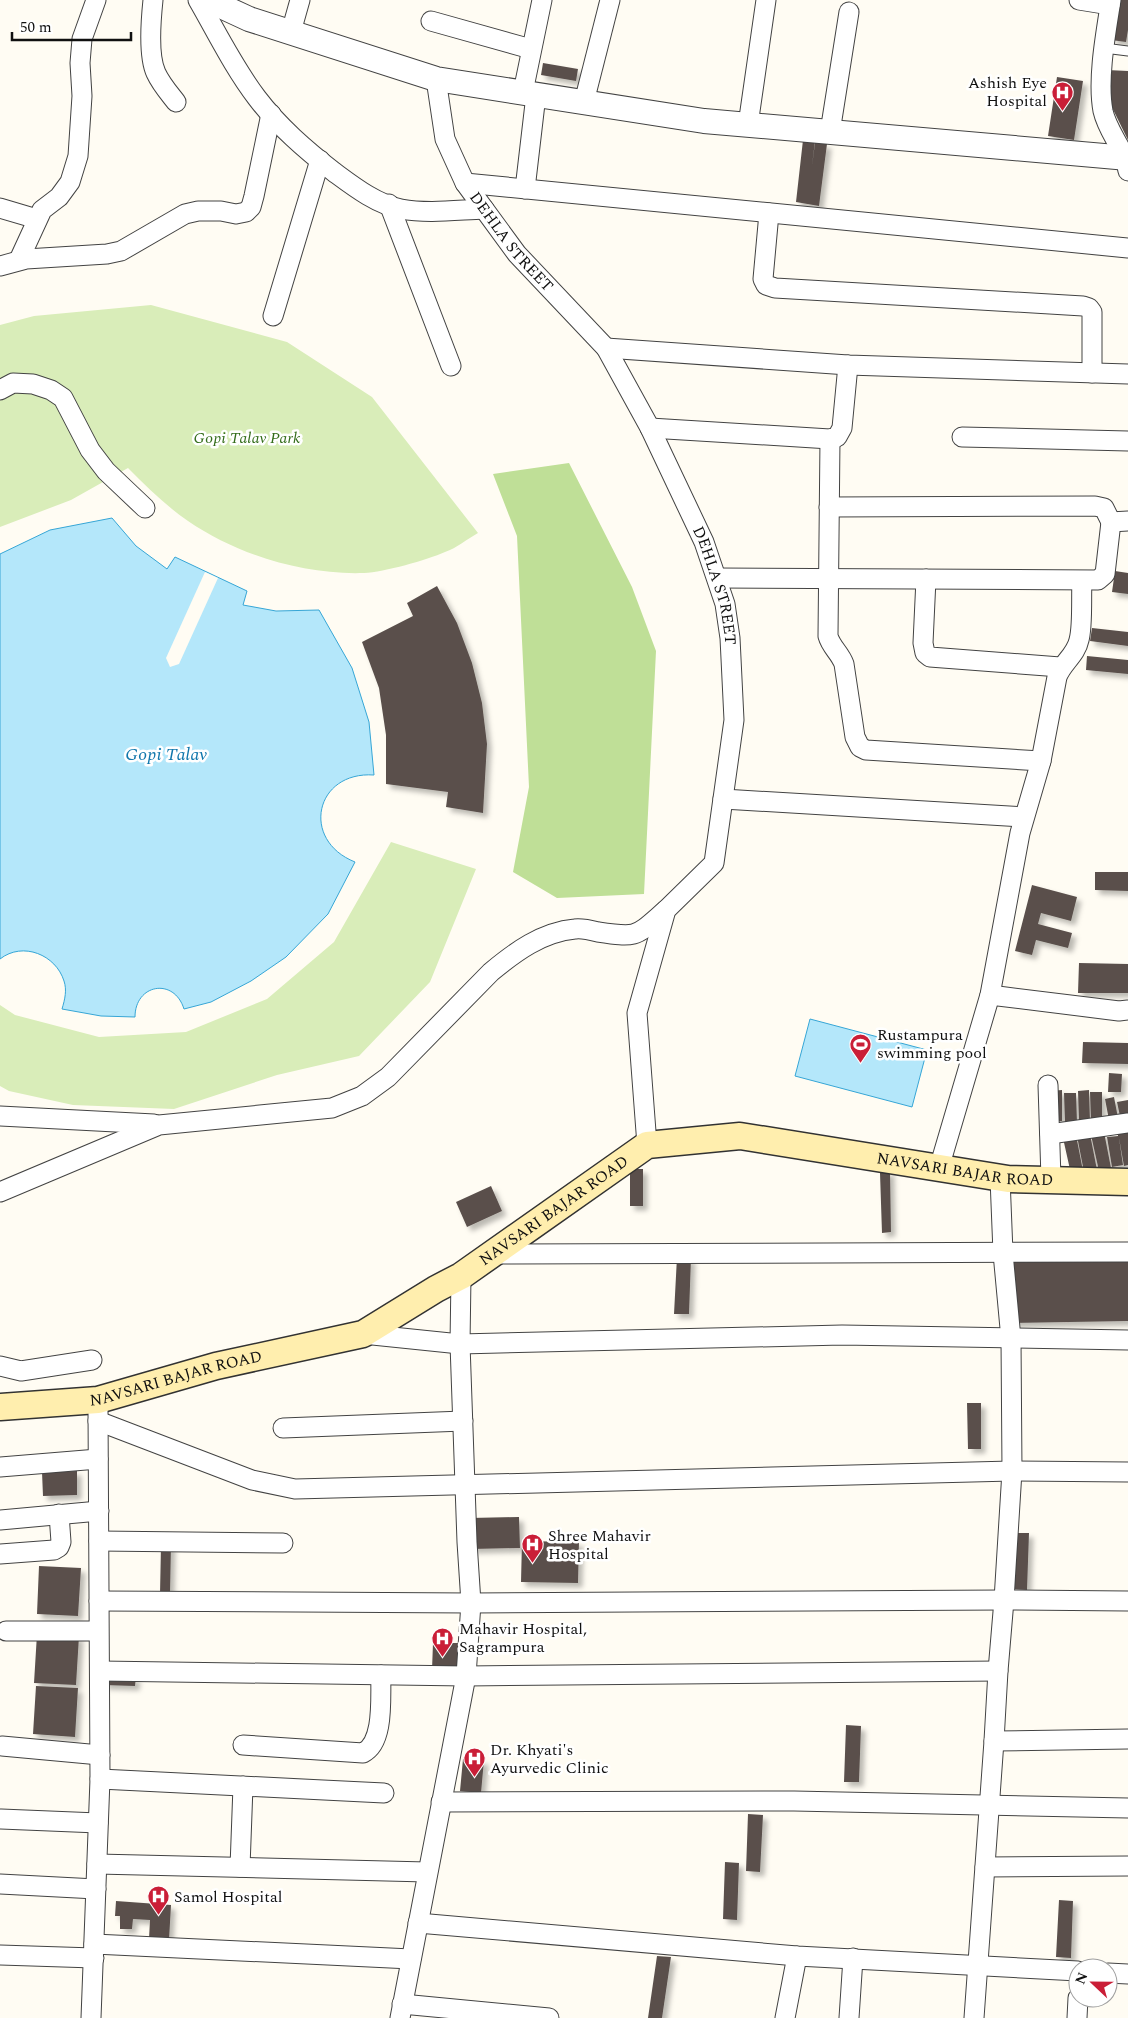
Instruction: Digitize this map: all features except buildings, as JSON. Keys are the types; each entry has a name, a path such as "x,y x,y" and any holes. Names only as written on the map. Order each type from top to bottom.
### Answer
{"main road":[{"name":"NAVSARI BAJAR ROAD","path":"0,1407 98,1410 216,1366 363,1334 436,1289 461,1276 647,1145 740,1136 1000,1178 1128,1182"}],"street":[{"path":"19,260 42,210 59,197 70,182 78,156 82,96 80,63 82,39 96,0"},
{"path":"153,0 151,21 155,72 176,102"},
{"path":"198,0 257,98 303,148 352,186 399,208 421,211 484,209"},
{"path":"208,0 249,19 436,79 704,121 1127,162"},
{"path":"290,32 300,0"},
{"path":"525,189 531,50 542,0"},
{"path":"584,102 610,0"},
{"path":"748,125 766,0"},
{"path":"1079,0 1111,2 1102,75 1103,111 1113,137 1127,162"},
{"path":"830,132 849,12"},
{"path":"431,21 531,50"},
{"name":"DEHLA STREET","path":"436,79 445,139 465,183 517,254 606,348 650,428 704,542 725,604 730,638 734,720 714,863 666,910 637,1013 647,1145"},
{"path":"0,266 19,260 121,252 184,214 198,211 220,211 236,214 246,212 251,207 254,196 271,114"},
{"path":"273,316 320,160"},
{"path":"465,183 1128,248"},
{"path":"389,204 451,366"},
{"path":"0,208 36,220"},
{"path":"770,213 763,279 766,285 775,288 1083,306 1089,308 1092,312 1092,373"},
{"path":"606,348 848,366 1128,374"},
{"path":"650,428 830,439 837,437 842,428 848,366"},
{"path":"0,390 13,383 33,384 51,390 63,398 90,450 106,471 145,508"},
{"path":"962,437 1128,441"},
{"path":"830,439 828,636 829,642 841,654 844,664 855,737 860,747 866,750 1041,761"},
{"path":"717,578 1098,580 1105,574 1119,521 1104,508 1095,506 828,507"},
{"path":"926,579 923,643 925,653 930,657 1060,667"},
{"path":"939,1168 990,994 1024,817 1041,761 1057,677 1060,667 1073,654 1079,640 1082,581"},
{"path":"723,799 1024,817"},
{"path":"0,1116 159,1125 332,1108 362,1096 388,1077 490,972 536,940 552,933 578,928 624,936 633,935 643,930 666,910"},
{"path":"990,994 1119,1011 1128,1010"},
{"path":"1048,1085 1051,1179"},
{"path":"1050,1134 1128,1123"},
{"path":"0,1192 159,1125"},
{"path":"974,2018 1012,1471 1011,1339 1002,1252 1000,1178"},
{"path":"492,1254 1128,1252"},
{"path":"461,1276 460,1344 471,1603 466,1676 401,2011 549,2018"},
{"path":"363,1334 460,1344 842,1335 1128,1340"},
{"path":"0,1366 22,1371 92,1360"},
{"path":"92,2018 100,1779 98,1410 252,1480 280,1488 295,1489 1012,1471 1128,1472"},
{"path":"283,1428 463,1421"},
{"path":"0,1467 98,1459"},
{"path":"0,1520 99,1511"},
{"path":"0,1554 54,1550 59,1547 61,1542 58,1514"},
{"path":"99,1541 283,1543"},
{"path":"100,1601 471,1603 1128,1601"},
{"path":"6,1631 98,1631"},
{"path":"100,1671 466,1676 998,1671"},
{"path":"244,1745 363,1753 368,1750 378,1732 381,1675"},
{"path":"994,1740 1128,1740"},
{"path":"2,1746 100,1755"},
{"path":"100,1779 384,1793"},
{"path":"240,1867 243,1786"},
{"path":"441,1802 794,1801 1128,1808"},
{"path":"1,1819 98,1824"},
{"path":"97,1864 427,1872"},
{"path":"985,1867 1128,1866"},
{"path":"0,1884 96,1889"},
{"path":"418,1923 797,1956 1068,1970"},
{"path":"0,1955 94,1951 411,1959"},
{"path":"785,2018 797,1956"},
{"path":"849,2018 854,1958"}],"lane":[{"path":"1104,48 1128,51"}],"green space":[{"name":"Gopi Talav Park","path":"151,305 287,342 372,397 478,533 454,548 437,555 383,570 364,573 341,573 295,566 250,553 207,533 172,509 128,468 71,500 0,527 0,325 34,316"},
{"path":"569,463 632,587 656,651 644,894 557,898 513,872 529,787 517,536 493,474"},
{"path":"391,842 476,869 430,982 359,1056 277,1075 174,1109 73,1105 9,1091 0,1086 0,1005 15,1015 99,1037 186,1032 267,999 334,942"}],"water":[{"name":"Gopi Talav","path":"112,518 136,546 167,569 175,557 247,591 243,605 276,611 319,610 352,668 369,722 374,775 354,777 338,784 328,795 322,809 321,824 326,839 338,852 355,862 328,914 286,957 251,981 211,1002 184,1009 179,999 172,992 156,989 148,992 141,997 135,1017 101,1016 62,1009 65,995 64,981 54,964 38,954 28,951 19,951 0,959 0,554 50,530"},
{"name":"Rustampura swimming pool","path":"810,1019 927,1050 912,1107 795,1076"}],"pier":[{"path":"205,572 218,578 179,664 170,667 166,658"}],"place":[{"name":"Ashish Eye Hospital","path":"1063,111"},
{"name":"Rustampura swimming pool","path":"861,1063"},
{"name":"Shree Mahavir Hospital","path":"532,1564"},
{"name":"Mahavir Hospital, Sagrampura","path":"443,1657"},
{"name":"Dr. Khyati's Ayurvedic Clinic","path":"474,1778"},
{"name":"Samol Hospital","path":"158,1916"}]}
